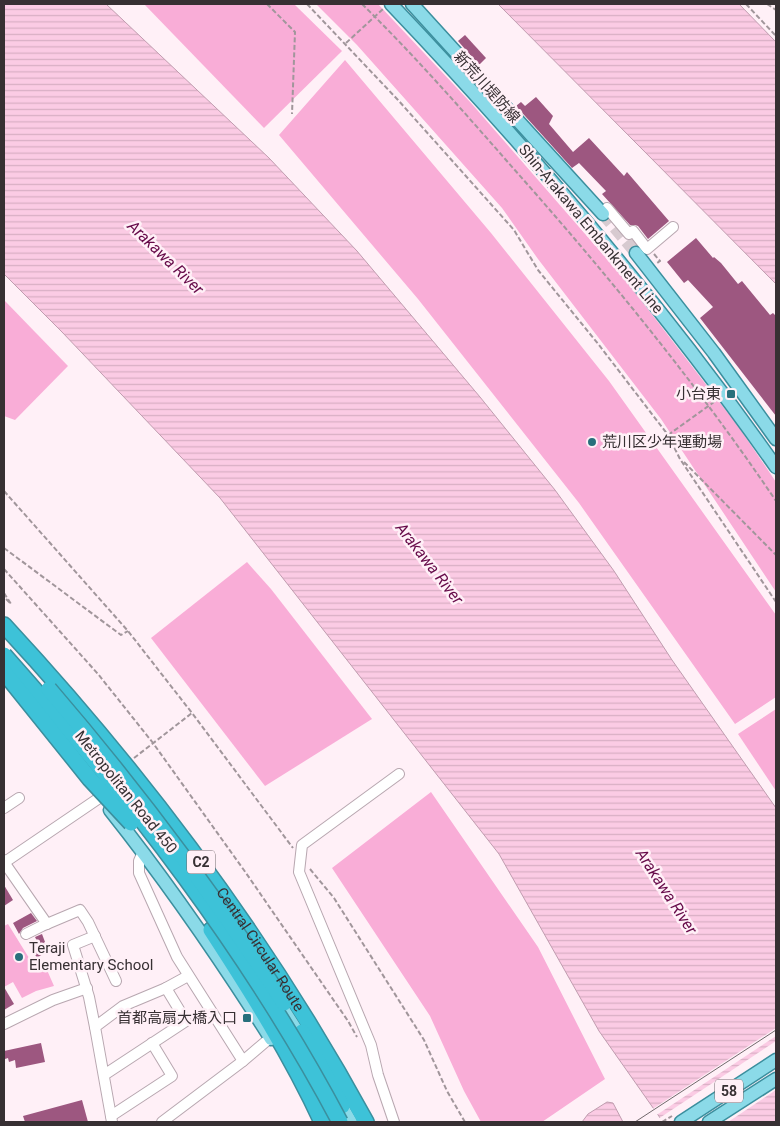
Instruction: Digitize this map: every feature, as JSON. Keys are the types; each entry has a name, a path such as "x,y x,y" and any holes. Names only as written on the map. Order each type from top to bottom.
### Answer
{"highway":[{"name":"Central Circular Route","path":"4,625 118,755 208,872 287,990 366,1122"},
{"path":"4,637 81,726 170,837 324,1059"},
{"name":"Central Circular Route","path":"4,655 102,770 213,917 275,1009 340,1122"},
{"path":"4,672 90,779 122,811 211,930 282,1043 303,1080 322,1122"},
{"path":"288,1008 342,1106"}],"main road":[{"name":"Shin-Arakawa Embankment Line","path":"390,4 478,96 605,242 685,343 776,467"},
{"name":"新荒川堤防線","path":"412,4 605,211"},
{"path":"636,253 714,353 776,438"},
{"name":"Metropolitan Road 450","path":"4,646 166,840 225,921 281,1006 351,1122"},
{"name":"Metropolitan Road 450","path":"4,680 143,852 202,933 322,1122"},
{"path":"120,783 140,796 154,810 242,931 324,1059 358,1122"},
{"name":"58","path":"681,1122 776,1060"},
{"name":"58","path":"710,1122 776,1079"}],"street":[{"path":"605,211 629,234 632,231 647,249 673,227"},
{"path":"394,1122 378,1075 371,1045 299,872 302,846 398,774"},
{"path":"46,924 4,861 120,783"},
{"path":"4,808 19,798"},
{"path":"143,852 139,861 139,873 177,957 243,1061"},
{"path":"26,934 80,910 95,936 116,981"},
{"path":"95,936 74,945 87,988 112,1119 172,1076 152,1043"},
{"path":"95,1027 123,1006 166,988 188,976"},
{"path":"4,1024 53,1000 87,988"},
{"path":"104,1075 186,1021 166,988"},
{"path":"162,1122 243,1061 270,1038"}],"path":[{"path":"267,4 295,32 292,114"},
{"path":"307,4 346,43 447,153 514,230 538,270 668,435 680,459 776,602"},
{"path":"362,4 459,107 593,260 708,406 776,501"},
{"path":"346,43 374,16 390,4"},
{"path":"746,4 776,36"},
{"path":"767,4 776,10"},
{"path":"668,435 718,399"},
{"path":"680,459 776,555"},
{"path":"4,490 128,631 300,857 334,898 424,1040 447,1092 465,1122"},
{"path":"4,548 121,635 128,631"},
{"path":"4,569 98,674 153,744 246,873 348,1021 356,1037"},
{"path":"4,593 11,604 4,597"},
{"path":"134,758 192,713"}],"shaded area":[{"path":"144,4 294,4 342,51 264,128"},
{"path":"316,4 378,4 471,103 627,282 738,426 776,482 776,592 661,419 538,259 502,208 357,45"},
{"name":"荒川区少年運動場","path":"345,60 491,233 609,381 776,615 776,697 735,724 579,503 418,299 279,135"},
{"path":"4,300 68,366 15,420 4,416"},
{"path":"247,562 271,589 372,719 265,786 151,638"},
{"path":"776,709 776,791 738,734"},
{"path":"431,792 538,947 605,1079 542,1122 481,1122 464,1091 430,1016 332,868"},
{"path":"8,924 34,966 43,961 54,986 36,991 22,998 13,982 4,987 4,926"}],"water":[{"name":"Arakawa River","path":"4,4 106,4 269,158 357,251 480,397 555,490 614,571 672,660 776,808 776,1122 663,1122 599,1031 499,854 220,498 4,274"},
{"path":"498,4 739,4 776,42 776,284"},
{"path":"607,1102 613,1103 623,1122 582,1122 588,1114"}],"pier":[{"path":"776,1028 776,1036 655,1116 651,1110"},
{"path":"776,1041 776,1090 728,1122 660,1122 658,1119"}],"building":[{"path":"465,35 486,58 479,65 458,41"},
{"path":"536,97 553,116 549,124 573,152 589,138 624,176 627,172 669,221 648,239 638,226 630,225 602,194 606,191 579,163 572,168 516,106 521,102 525,106"},
{"path":"696,238 713,258 721,263 738,284 742,281 770,315 773,313 776,316 776,416 700,318 713,307 688,280 684,283 667,262"},
{"path":"4,885 13,900 4,906"},
{"path":"31,913 37,921 23,928 19,934 13,923"},
{"path":"42,934 49,950 37,958 31,948 38,943 35,937"},
{"path":"4,987 14,1004 4,1010"},
{"path":"41,1043 45,1062 16,1068 15,1060 9,1062 8,1058 5,1059 4,1051"},
{"path":"82,1100 88,1122 25,1122 23,1116"}],"tunnel":[{"path":"603,214 636,253"}],"tram line":[{"path":"635,1122 776,1030"}],"place":[{"name":"小台東","path":"731,394"},
{"name":"荒川区少年運動場","path":"592,442"},
{"name":"Teraji Elementary School","path":"19,957"},
{"name":"首都高扇大橋入口","path":"247,1018"}]}
